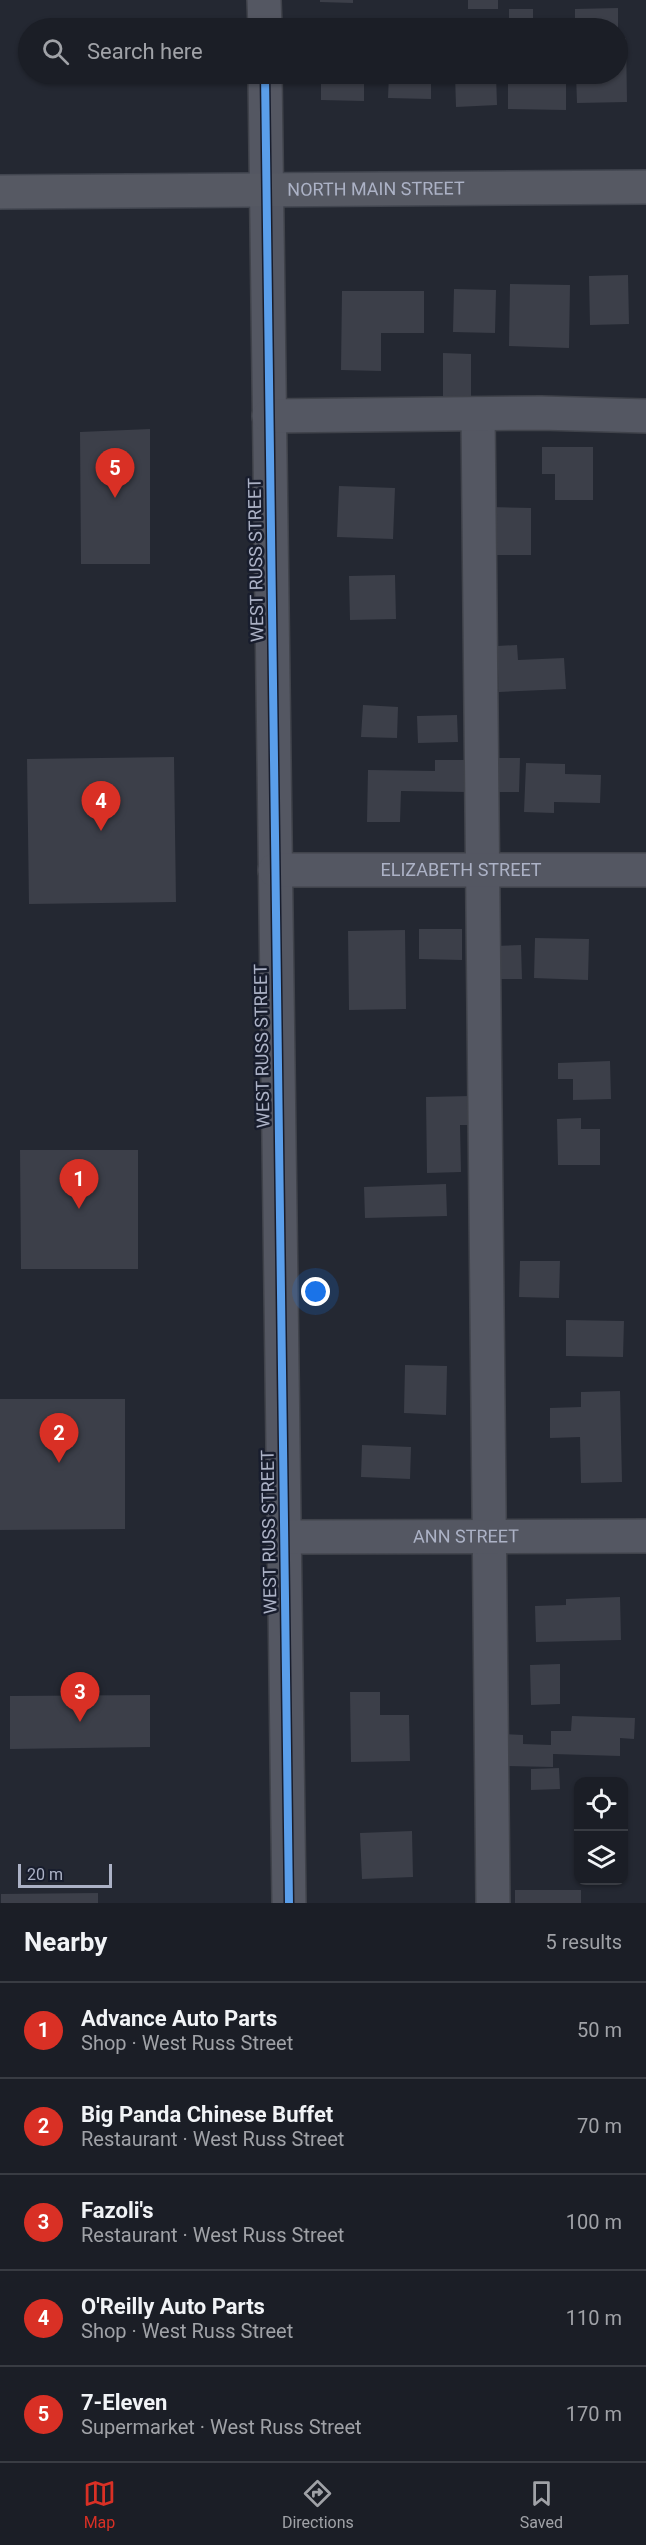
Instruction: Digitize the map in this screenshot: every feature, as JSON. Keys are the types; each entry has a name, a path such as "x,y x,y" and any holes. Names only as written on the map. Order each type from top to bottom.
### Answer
{"main road":[{"name":"NORTH MAIN STREET","path":"0,192 646,187"}],"street":[{"path":"264,0 265,18"},
{"name":"WEST RUSS STREET","path":"265,84 289,1903"},
{"path":"269,416 478,414 646,416"},
{"path":"478,414 493,1903"},
{"name":"ELIZABETH STREET","path":"275,870 646,870"},
{"name":"ANN STREET","path":"284,1537 646,1536"}],"building":[{"path":"320,0 353,0 353,3 320,2"},
{"path":"468,0 498,0 498,9 468,9"},
{"path":"618,8 618,18 575,18 575,9"},
{"path":"509,9 533,9 533,18 509,18"},
{"path":"321,84 364,84 364,101 321,100"},
{"path":"389,84 431,84 431,99 388,98"},
{"path":"455,84 496,84 497,105 456,107"},
{"path":"508,84 566,84 566,110 508,109"},
{"path":"576,84 627,84 627,102 577,103"},
{"path":"628,275 629,324 590,325 589,276"},
{"path":"510,284 570,285 569,348 509,346"},
{"path":"454,289 496,290 495,333 453,332"},
{"path":"342,291 424,291 424,333 381,333 381,371 341,370"},
{"path":"443,353 471,354 471,401 443,401"},
{"path":"150,429 150,564 81,564 80,432"},
{"path":"542,447 593,447 593,500 555,500 555,474 542,474"},
{"path":"339,486 395,488 393,539 337,537"},
{"path":"491,507 531,508 531,555 491,555"},
{"path":"395,575 396,619 350,620 349,576"},
{"path":"517,645 518,660 564,658 566,689 499,692 497,646"},
{"path":"363,705 398,707 397,738 361,737"},
{"path":"457,715 458,742 418,743 417,716"},
{"path":"174,757 176,902 29,904 27,759"},
{"path":"491,758 520,758 519,792 491,792"},
{"path":"435,760 467,760 467,792 401,791 400,822 367,822 368,770 435,771"},
{"path":"526,763 565,764 565,774 601,775 600,803 554,802 554,813 524,812"},
{"path":"419,929 462,929 462,960 419,959"},
{"path":"405,930 406,1009 349,1010 348,931"},
{"path":"535,938 589,939 588,980 534,978"},
{"path":"521,945 522,979 494,979 493,946"},
{"path":"610,1061 611,1099 573,1100 573,1079 558,1079 558,1063"},
{"path":"470,1096 471,1125 460,1125 461,1172 427,1173 426,1097"},
{"path":"581,1118 581,1129 600,1129 600,1165 558,1165 557,1119"},
{"path":"20,1150 138,1150 138,1269 21,1269"},
{"path":"446,1184 447,1216 365,1218 364,1187"},
{"path":"520,1261 560,1261 559,1298 519,1297"},
{"path":"566,1320 624,1321 623,1357 566,1356"},
{"path":"405,1365 447,1366 446,1415 404,1413"},
{"path":"620,1391 622,1482 581,1483 580,1437 550,1438 550,1408 581,1407 581,1392"},
{"path":"0,1399 125,1399 125,1529 0,1530"},
{"path":"362,1445 411,1447 410,1479 361,1477"},
{"path":"620,1597 621,1640 536,1642 535,1606 566,1605 566,1599"},
{"path":"560,1664 560,1704 531,1705 530,1665"},
{"path":"350,1692 380,1692 380,1715 409,1715 410,1761 351,1762"},
{"path":"150,1695 150,1747 10,1749 10,1696"},
{"path":"572,1716 635,1718 634,1739 620,1738 620,1756 553,1754 553,1767 504,1766 504,1734 523,1735 523,1744 551,1745 551,1731 571,1731"},
{"path":"559,1768 560,1789 531,1790 531,1769"},
{"path":"412,1831 413,1877 362,1879 360,1833"},
{"path":"515,1890 581,1890 581,1903 515,1903"},
{"path":"98,1893 98,1903 1,1903 1,1894"}],"cycle path":[{"path":"265,84 289,1903"}],"place":[{"name":"7-Eleven","path":"115,498"},
{"name":"O'Reilly Auto Parts","path":"101,831"},
{"name":"Advance Auto Parts","path":"79,1209"},
{"name":"Big Panda Chinese Buffet","path":"59,1463"},
{"name":"Fazoli's","path":"80,1722"}]}
